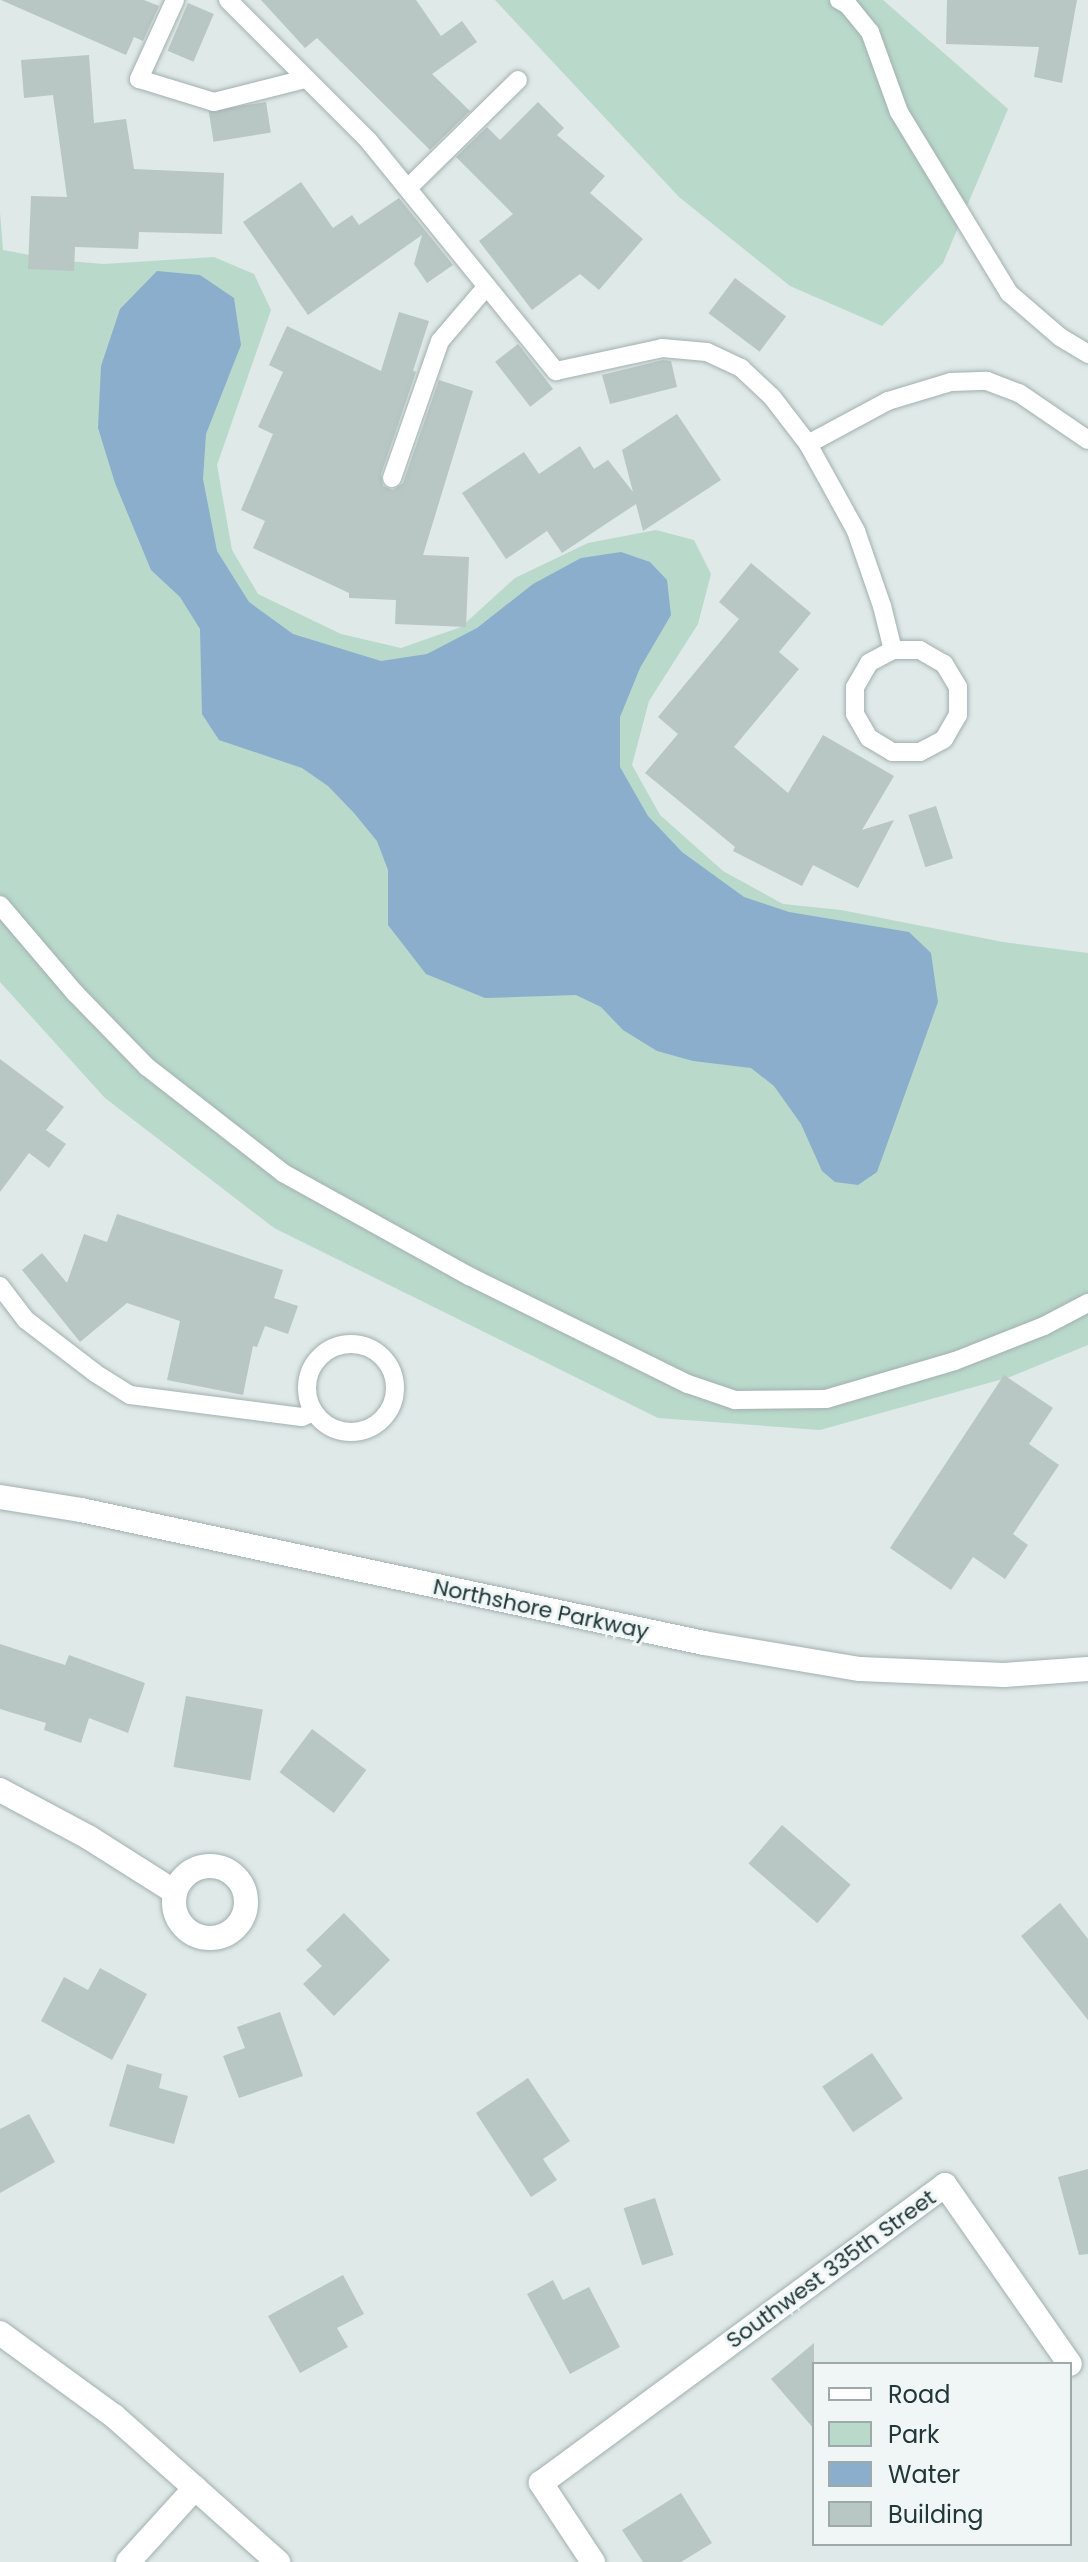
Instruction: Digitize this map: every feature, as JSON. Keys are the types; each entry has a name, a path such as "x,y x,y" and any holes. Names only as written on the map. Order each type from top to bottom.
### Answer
{"street":[{"name":"Northshore Parkway","path":"0,1497 81,1510 704,1643 860,1669 1004,1675 1088,1669"},
{"path":"0,1790 88,1837 175,1892"},
{"name":"Southwest 335th Street","path":"593,2562 541,2483 945,2185 1069,2362"},
{"path":"0,2333 114,2416 278,2562"},
{"path":"128,2562 195,2488"}],"lane":[{"path":"175,0 139,79 214,102 305,79"},
{"path":"228,0 368,140 556,371 662,348 707,352 741,368 772,397 808,444 856,531 893,650"},
{"path":"839,0 848,5 870,32 899,112 1009,293 1060,337 1088,354"},
{"path":"408,188 518,80"},
{"path":"392,478 440,341 487,286"},
{"path":"808,444 888,401 951,382 987,381 1019,393 1088,440"},
{"path":"893,650 920,650 944,664 958,687 958,715 944,739 920,752 892,752 869,738 855,714 855,687 869,663 893,650"},
{"path":"0,905 75,993 147,1067 271,1165 469,1276 688,1384 735,1400 826,1399 955,1361 1044,1326 1088,1303"},
{"path":"0,1286 26,1320 95,1373 130,1395 302,1417 313,1412"},
{"path":"364,1345 378,1352 389,1363 396,1393 391,1408 369,1429 338,1431 324,1424 313,1412 307,1398 306,1382 320,1355 334,1346 364,1345"}],"green space":[{"path":"495,0 883,0 1008,109 943,263 882,326 790,286 679,197"},
{"path":"0,212 3,250 56,260 104,264 214,257 254,274 271,310 217,465 232,550 258,594 341,634 401,648 461,627 515,578 588,543 656,530 694,540 711,574 698,624 649,701 632,765 660,815 723,871 783,904 841,910 1003,942 1088,953 1088,1345 1010,1377 820,1430 658,1418 274,1228 105,1098 0,982"}],"water":[{"path":"157,271 200,275 234,298 241,345 206,434 203,479 217,551 249,602 293,634 381,661 427,654 477,628 533,584 581,558 621,552 650,562 667,580 671,615 640,668 620,717 620,767 648,816 682,852 744,897 789,912 909,932 931,953 938,1002 877,1172 858,1185 835,1182 822,1171 801,1124 774,1086 751,1068 693,1061 657,1051 623,1030 601,1007 576,995 485,998 426,974 388,925 388,870 377,841 354,813 328,786 302,768 219,740 202,714 200,629 180,597 151,570 115,483 98,428 101,366 120,309"}],"building":[{"path":"1,0 144,0 159,6 143,41 134,37 126,55"},
{"path":"261,0 416,0 441,36 462,21 477,42 432,74 470,111 430,150 317,38 305,48"},
{"path":"947,0 1077,0 1062,83 1034,77 1039,47 946,44"},
{"path":"188,3 214,14 193,62 168,51"},
{"path":"89,55 94,123 126,119 134,169 224,173 222,234 139,232 138,249 75,247 74,271 28,269 31,196 67,197 53,95 24,98 21,60"},
{"path":"266,102 271,133 214,142 209,111"},
{"path":"538,102 564,128 557,135 605,176 590,193 643,239 599,290 580,274 532,310 479,241 513,214 456,157 487,127 500,140"},
{"path":"301,182 333,228 352,215 359,225 399,198 453,265 427,283 414,264 422,235 308,315 243,222"},
{"path":"735,278 786,317 760,352 709,313"},
{"path":"399,312 429,321 413,371 416,372 381,474 383,486 393,490 403,483 439,380 473,391 423,555 469,557 466,627 395,624 396,600 349,598 349,593 253,548 265,521 241,510 273,434 258,427 283,372 269,365 287,326 381,371"},
{"path":"518,344 553,389 530,407 495,362"},
{"path":"663,360 671,361 677,387 610,404 602,375"},
{"path":"677,414 721,480 643,531 636,504 562,553 547,531 506,559 462,493 524,452 539,474 580,446 594,469 608,460 633,492 622,450"},
{"path":"751,563 811,613 779,652 799,669 734,747 788,793 823,735 894,776 862,830 894,820 858,888 813,865 802,886 733,851 735,847 645,773 678,734 658,717 739,619 719,602"},
{"path":"936,806 953,858 925,867 908,815"},
{"path":"0,1059 64,1107 46,1130 66,1144 49,1168 29,1153 0,1192"},
{"path":"117,1214 283,1270 274,1298 298,1306 288,1334 265,1326 257,1347 253,1346 243,1395 167,1380 180,1321 127,1303 80,1342 22,1270 42,1253 67,1283 84,1234 107,1242"},
{"path":"1004,1375 1053,1408 1029,1444 1059,1465 1013,1534 1028,1545 1005,1579 973,1557 951,1590 890,1548"},
{"path":"0,1644 65,1665 69,1655 145,1683 128,1733 89,1718 81,1743 44,1730 46,1723 0,1709"},
{"path":"186,1696 263,1710 250,1780 173,1767"},
{"path":"312,1729 366,1770 334,1813 280,1772"},
{"path":"782,1825 851,1885 817,1923 749,1863"},
{"path":"1060,1903 1088,1939 1088,2020 1021,1936"},
{"path":"344,1913 390,1960 334,2016 303,1984 322,1966 306,1950"},
{"path":"100,1968 147,1994 112,2060 41,2021 64,1977 88,1990"},
{"path":"280,2012 303,2076 239,2098 223,2056 245,2048 237,2027"},
{"path":"872,2053 903,2099 853,2132 822,2087"},
{"path":"127,2064 162,2074 159,2088 188,2096 174,2144 109,2126"},
{"path":"528,2078 570,2141 543,2159 557,2180 531,2197 476,2113"},
{"path":"29,2114 55,2162 0,2193 0,2129"},
{"path":"1088,2169 1088,2254 1079,2255 1058,2177"},
{"path":"655,2198 674,2255 642,2265 624,2208"},
{"path":"343,2275 364,2314 337,2328 348,2347 300,2373 268,2316"},
{"path":"553,2280 563,2300 589,2287 620,2347 570,2374 527,2294"},
{"path":"814,2343 812,2427 771,2379"},
{"path":"681,2493 712,2543 681,2562 643,2562 622,2530"}]}
